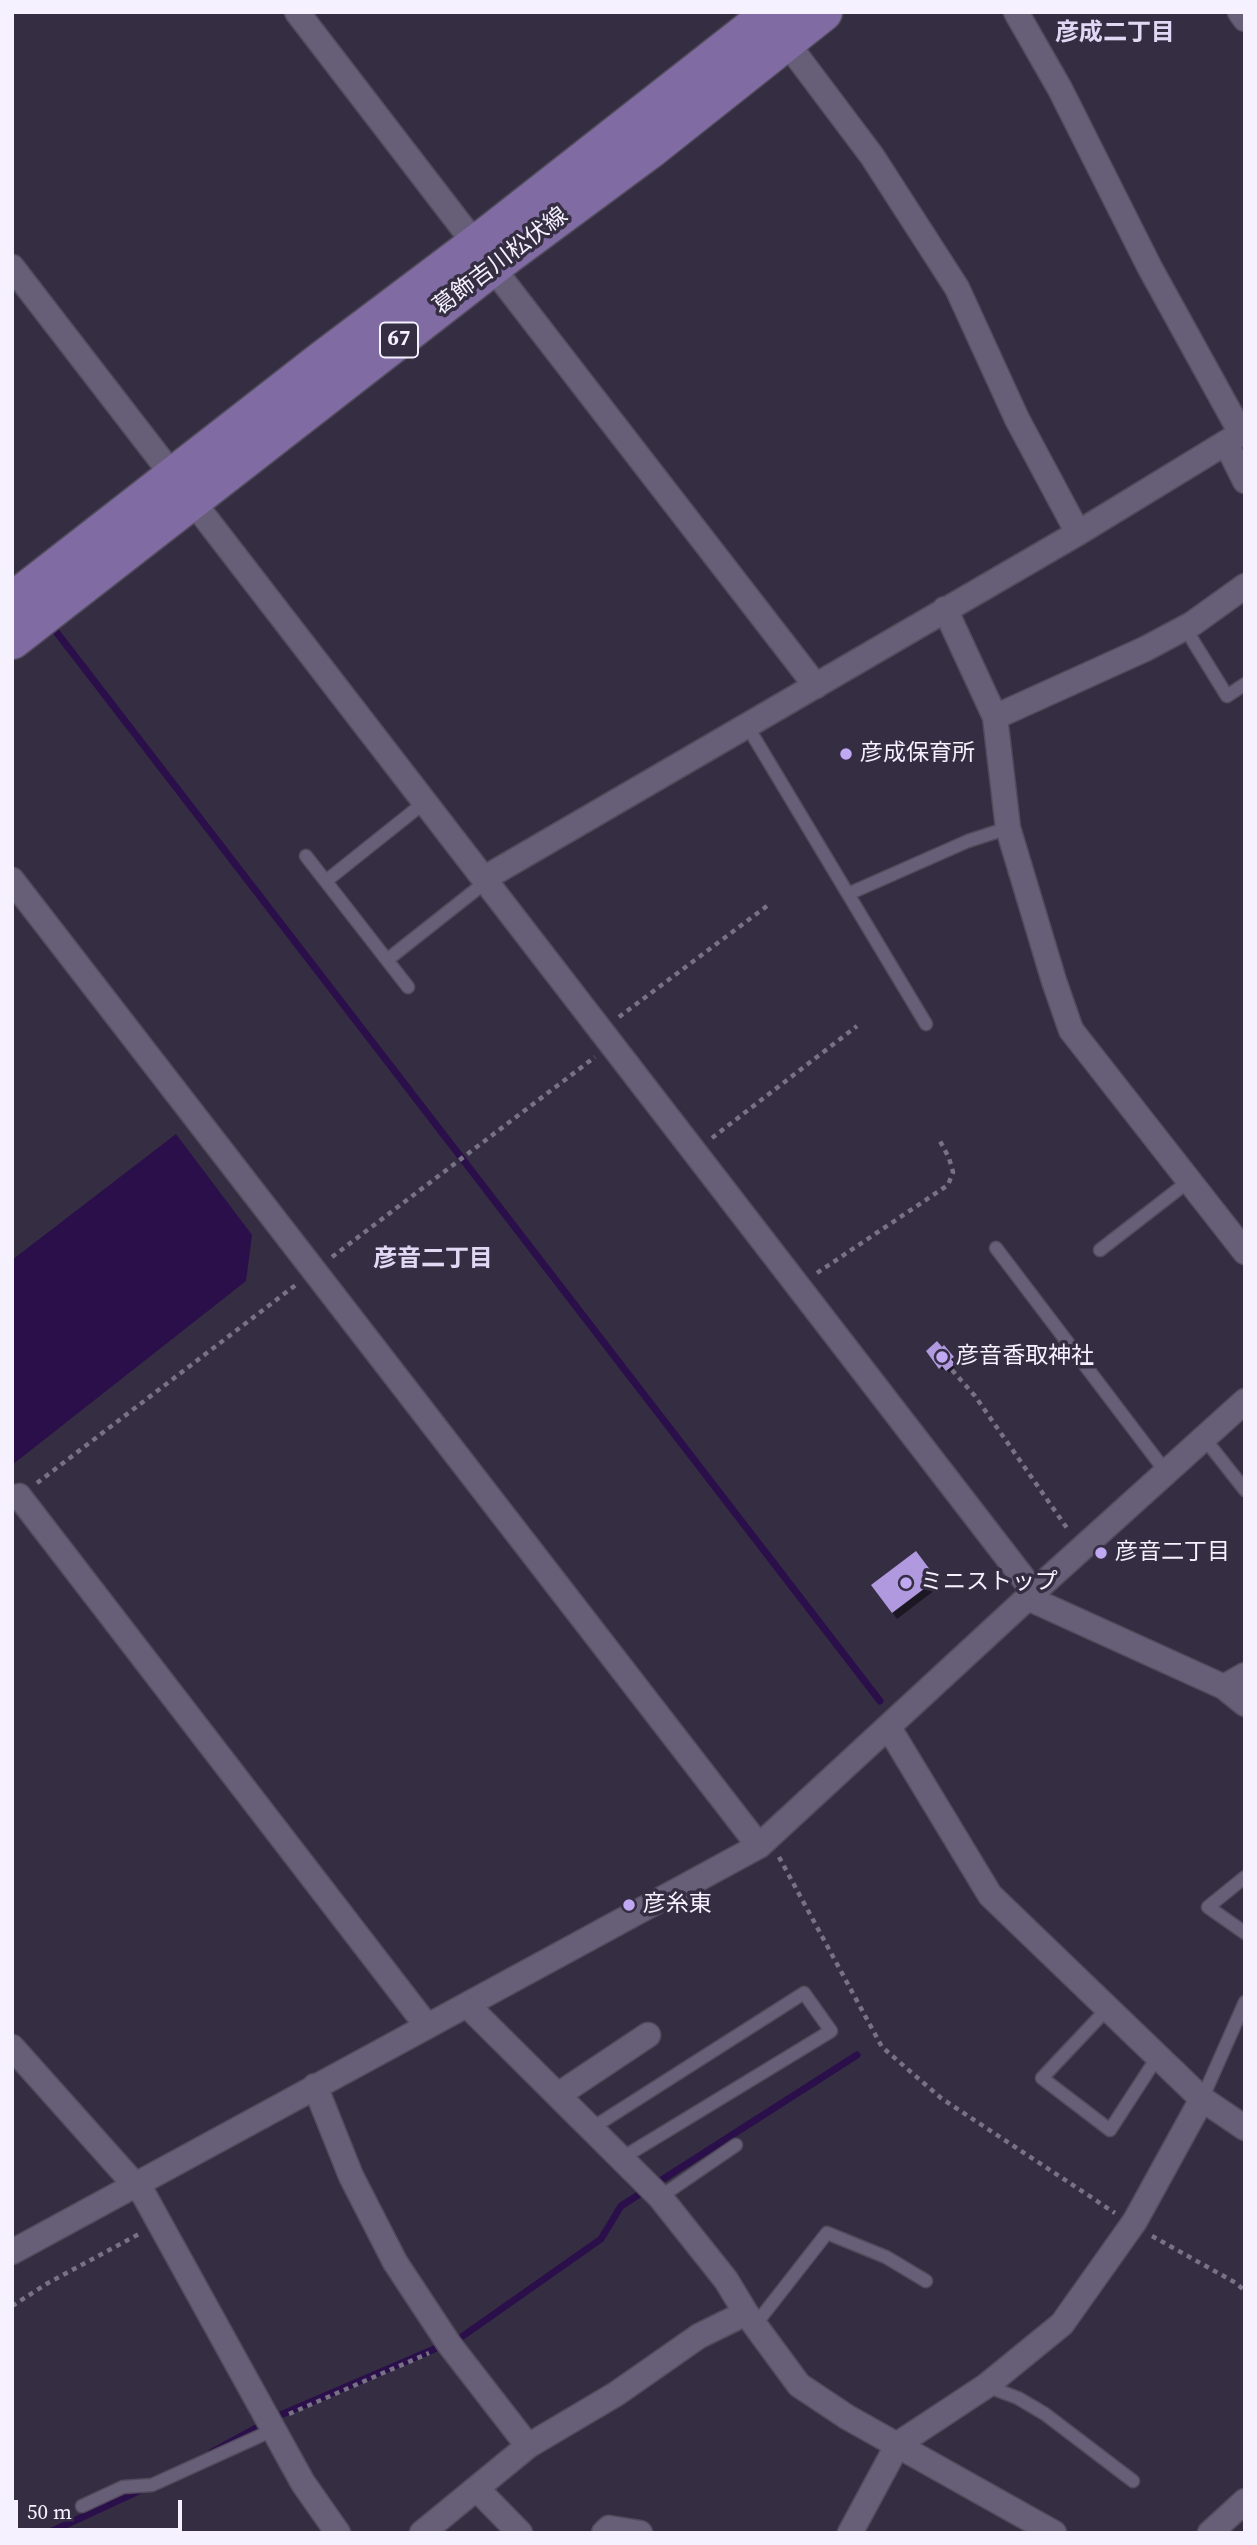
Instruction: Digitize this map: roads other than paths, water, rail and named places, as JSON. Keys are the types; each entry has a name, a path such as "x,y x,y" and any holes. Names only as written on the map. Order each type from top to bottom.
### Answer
{"main road":[{"name":"葛飾吉川松伏線","path":"12,640 183,489 484,256 649,150 772,21 823,12"},
{"name":"葛飾吉川松伏線","path":"12,602 183,489"}],"street":[{"path":"297,12 816,686"},
{"path":"1016,12 1060,89 1237,436 1245,481"},
{"path":"1240,12 1245,19"},
{"path":"772,21 872,156 957,288 1017,419 1078,533"},
{"path":"12,267 798,1285 1031,1595 1224,1687 1245,1704"},
{"path":"486,879 746,724 1078,533 1237,436"},
{"path":"995,717 1145,649 1185,628 1245,586"},
{"path":"945,609 995,717 1008,828 1054,981 1072,1030 1245,1252"},
{"path":"12,880 768,1849"},
{"path":"12,2252 427,2026 768,1849 889,1728 1245,1401"},
{"path":"19,1496 427,2026"},
{"path":"1224,1687 1245,1675"},
{"path":"889,1728 990,1895 1202,2099 1245,2128"},
{"path":"467,2005 660,2197 726,2280 750,2319 799,2385 848,2417 1054,2533"},
{"path":"558,2095 648,2035"},
{"path":"12,2048 136,2185 303,2483 338,2533"},
{"path":"315,2086 351,2176 389,2249 449,2344 528,2446"},
{"path":"850,2533 898,2444 986,2386 1062,2324 1132,2225 1202,2099"},
{"path":"422,2533 528,2446 616,2394 699,2336 750,2319"},
{"path":"477,2488 520,2533"},
{"path":"1210,2533 1245,2501"},
{"path":"604,2533 609,2528 640,2533"}],"lane":[{"path":"1185,628 1227,696 1245,684"},
{"path":"746,724 926,1024"},
{"path":"326,881 425,802"},
{"path":"848,894 968,841 1008,828"},
{"path":"306,856 408,987"},
{"path":"387,960 486,879"},
{"path":"1100,1250 1189,1181"},
{"path":"996,1248 1166,1472"},
{"path":"1204,1438 1245,1490"},
{"path":"1245,1877 1208,1907 1245,1933"},
{"path":"592,2128 804,1993 831,2031 622,2158"},
{"path":"1202,2099 1245,2003"},
{"path":"1108,2008 1042,2078 1110,2130 1158,2056"},
{"path":"660,2197 736,2144"},
{"path":"750,2319 827,2233 886,2257 926,2281"},
{"path":"986,2386 1018,2398 1045,2414 1133,2481"},
{"path":"82,2506 122,2487 152,2485 271,2426"}],"waterway":[{"path":"51,625 880,1701"},
{"path":"212,2452 278,2416 460,2338 601,2239 621,2206 857,2055"},
{"path":"48,2533 143,2489"}],"place":[{"name":"彦成保育所","path":"846,754"},
{"name":"彦音香取神社","path":"942,1357"},
{"name":"彦音二丁目","path":"1101,1553"},
{"name":"ミニストップ","path":"906,1583"},
{"name":"彦糸東","path":"629,1905"}],"district":[{"name":"彦成二丁目","path":"1115,34"},
{"name":"彦音二丁目","path":"433,1260"}]}
